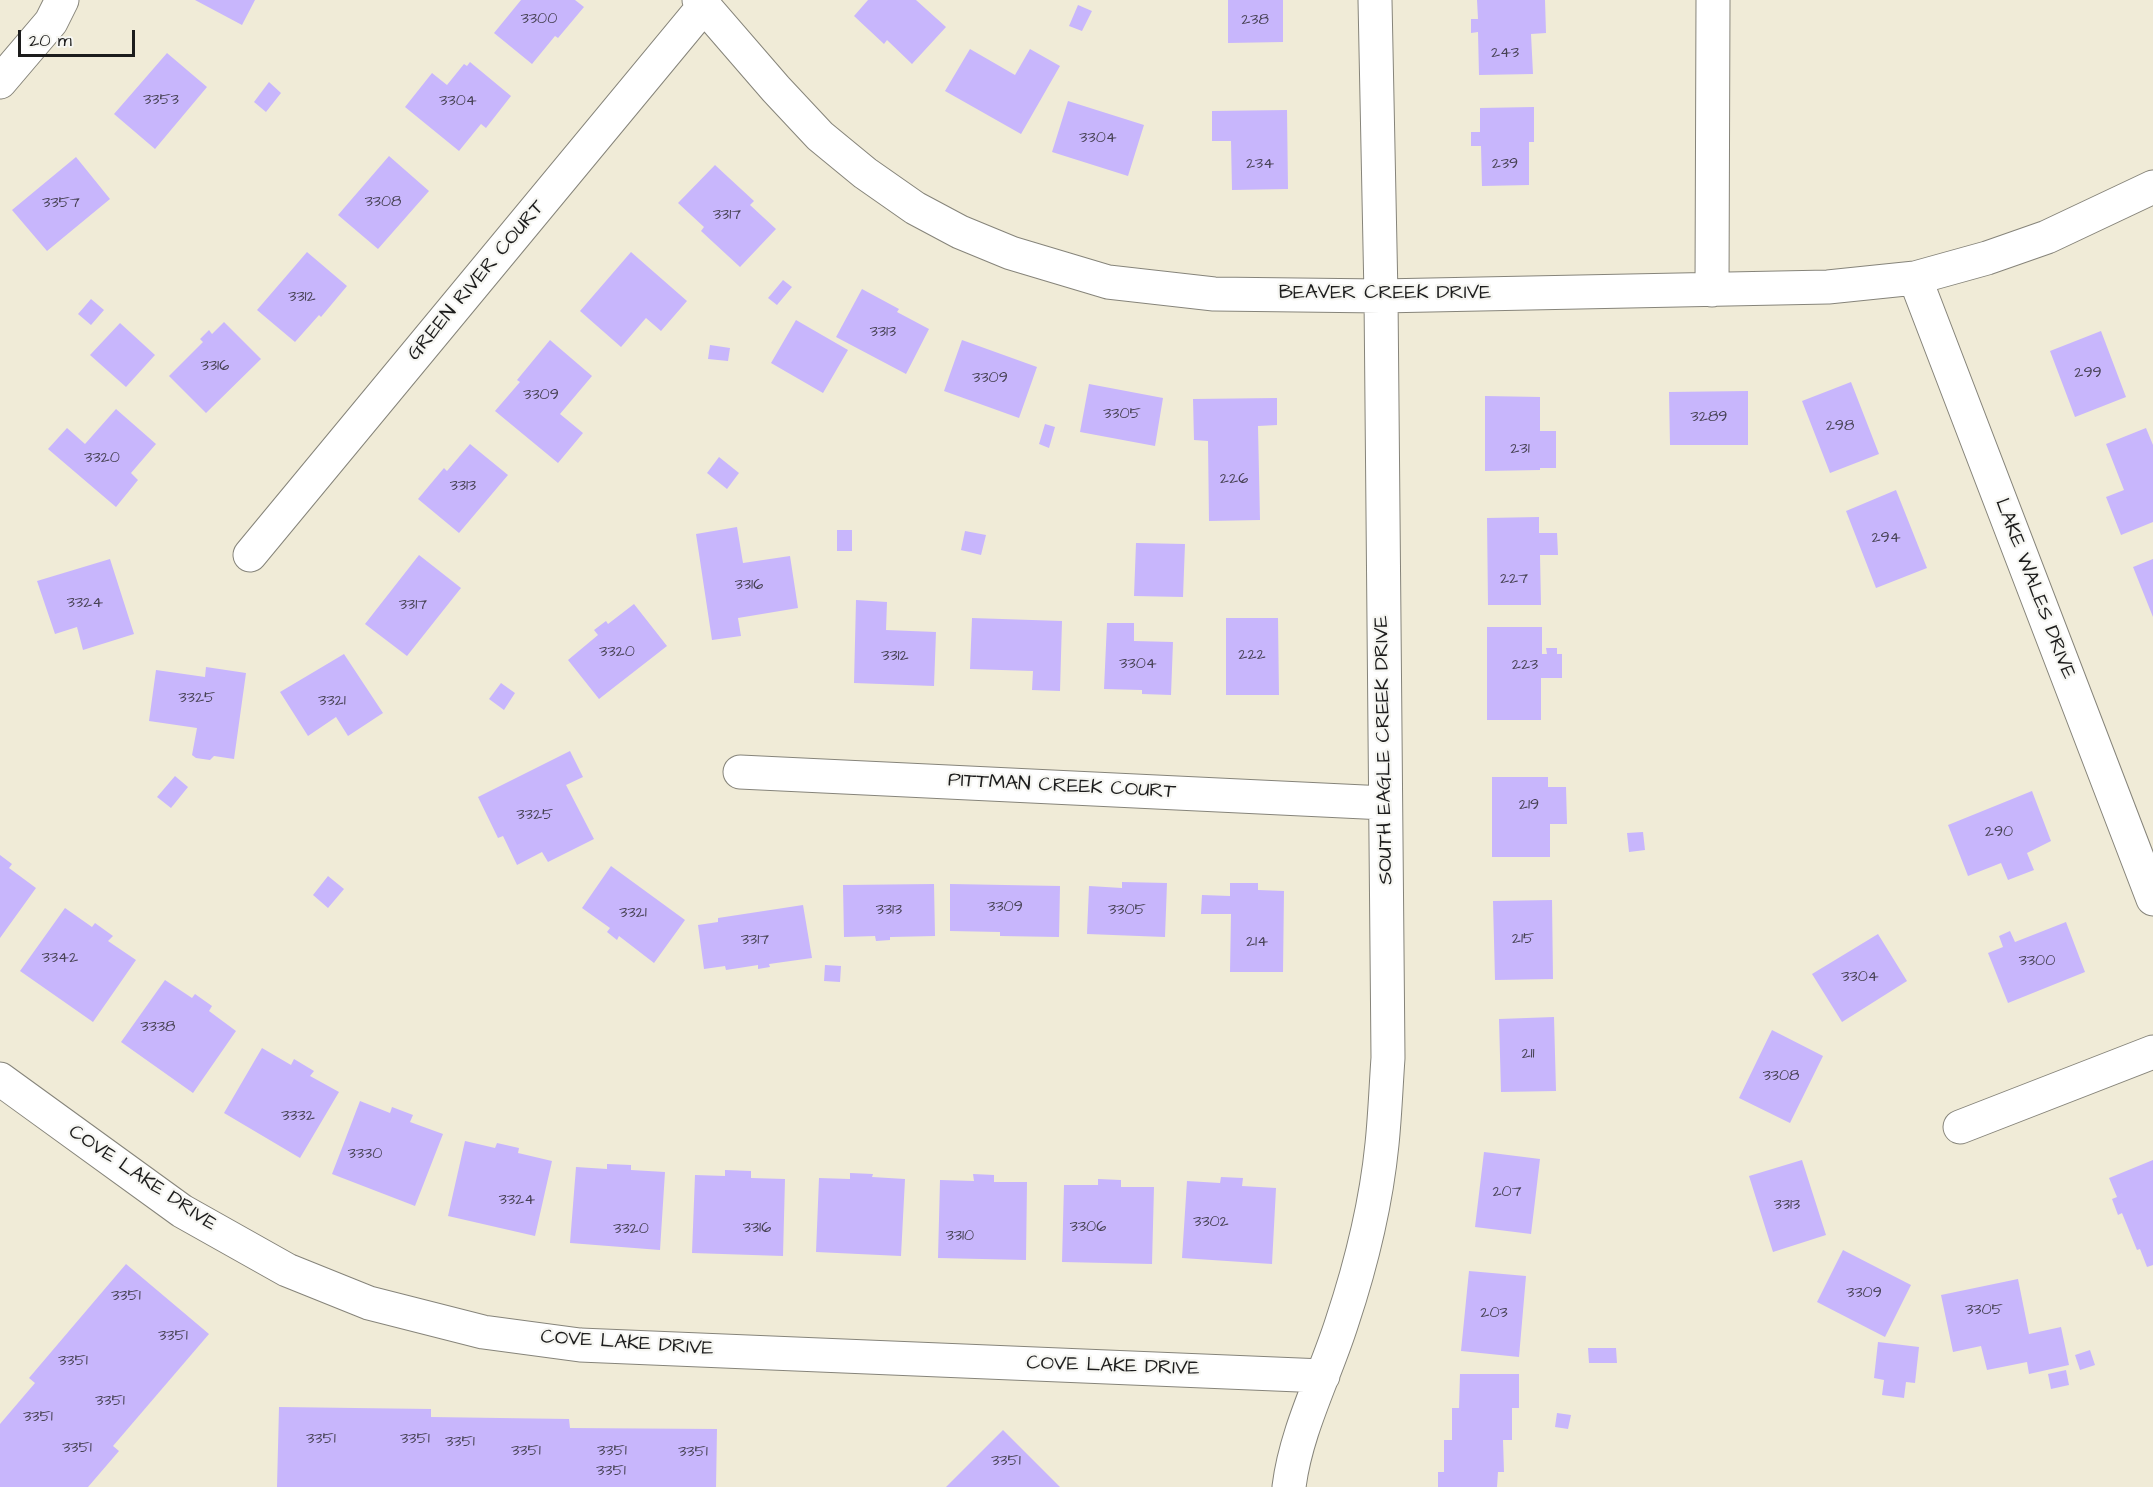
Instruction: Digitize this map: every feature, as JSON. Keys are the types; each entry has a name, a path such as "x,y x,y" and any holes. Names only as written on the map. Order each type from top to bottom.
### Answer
{"street":[{"path":"0,82 51,22 62,0"},
{"name":"SOUTH EAGLE CREEK DRIVE","path":"1289,1487 1303,1428 1357,1275 1377,1183 1388,1058 1381,296 1375,0"},
{"path":"1712,290 1713,0"},
{"name":"BEAVER CREEK DRIVE","path":"702,3 820,136 865,173 915,208 960,232 1011,253 1108,282 1214,294 1381,296 1828,287 1915,278 1987,258 2047,237 2153,187"},
{"name":"GREEN RIVER COURT","path":"250,555 702,3"},
{"name":"LAKE WALES DRIVE","path":"1915,278 2153,899"},
{"name":"PITTMAN CREEK COURT","path":"740,772 1385,803"},
{"path":"1960,1127 2153,1052"},
{"name":"COVE LAKE DRIVE","path":"0,1079 182,1210 287,1270 369,1303 483,1332 580,1345 1323,1376"}],"building":[{"path":"195,0 255,0 242,25"},
{"path":"521,0 575,0 584,7 558,38 555,36 532,64 494,33"},
{"path":"868,0 916,0 946,27 912,64 887,40 884,44 854,16"},
{"path":"1228,0 1283,0 1283,42 1228,43"},
{"path":"1477,0 1545,0 1546,33 1531,34 1533,74 1479,75 1478,32 1471,33 1471,19 1478,19"},
{"path":"1078,5 1092,11 1082,31 1069,26"},
{"path":"970,49 1015,75 1030,49 1060,66 1021,134 945,91"},
{"path":"167,53 207,87 155,149 114,114"},
{"path":"470,62 511,96 486,128 481,124 459,151 405,107 432,73 447,85 464,64 467,66"},
{"path":"269,82 281,93 266,112 254,102"},
{"path":"1068,101 1144,125 1128,176 1052,152"},
{"path":"1534,107 1534,142 1529,142 1529,185 1482,186 1481,146 1471,146 1471,132 1480,132 1480,108"},
{"path":"1287,110 1288,189 1232,190 1231,141 1212,141 1212,111"},
{"path":"389,156 429,191 378,249 338,215"},
{"path":"76,157 110,199 47,251 12,210"},
{"path":"715,165 754,201 750,205 776,229 740,267 701,231 704,227 678,203"},
{"path":"307,252 347,286 321,317 319,315 295,342 257,310"},
{"path":"631,252 687,301 661,331 646,318 621,347 580,311"},
{"path":"783,280 792,287 777,305 768,298"},
{"path":"862,289 899,309 897,312 929,329 906,374 836,337"},
{"path":"91,299 104,310 91,325 78,314"},
{"path":"796,320 848,350 823,393 771,363"},
{"path":"224,322 261,359 206,413 169,376 203,342 200,339 209,330 212,334"},
{"path":"120,323 155,355 126,387 90,355"},
{"path":"2101,331 2126,397 2075,417 2050,351"},
{"path":"550,340 592,376 560,414 583,433 558,463 495,411 520,382 517,380"},
{"path":"962,340 1037,367 1019,418 944,391"},
{"path":"710,345 730,348 728,361 708,359"},
{"path":"1851,382 1879,454 1830,473 1802,401"},
{"path":"1089,384 1163,398 1155,446 1080,432"},
{"path":"1748,391 1748,445 1670,445 1669,392"},
{"path":"1485,396 1540,397 1540,431 1556,431 1556,468 1485,471"},
{"path":"1277,398 1277,425 1258,426 1260,520 1209,521 1208,441 1194,440 1193,399"},
{"path":"116,409 156,444 131,473 138,480 116,507 48,449 67,428 85,444"},
{"path":"1045,424 1055,427 1049,448 1039,444"},
{"path":"2146,428 2153,445 2153,522 2121,535 2106,497 2124,490 2106,444"},
{"path":"470,444 508,475 459,533 418,499 444,468 447,471"},
{"path":"719,457 739,473 727,489 707,473"},
{"path":"1896,490 1927,568 1876,588 1846,511"},
{"path":"1539,517 1539,533 1557,533 1558,555 1540,555 1541,605 1488,605 1487,518"},
{"path":"737,527 743,563 790,556 798,608 738,618 741,636 712,640 696,534"},
{"path":"837,530 852,530 852,551 837,551"},
{"path":"965,531 986,535 981,555 961,550"},
{"path":"1136,543 1185,544 1183,597 1134,596"},
{"path":"419,555 461,588 407,656 365,624"},
{"path":"110,559 134,634 83,650 77,627 55,634 37,581"},
{"path":"2153,559 2153,617 2133,567"},
{"path":"856,600 887,602 886,630 936,632 934,686 854,683"},
{"path":"634,604 667,646 599,699 568,660 598,635 594,630 606,621 608,624"},
{"path":"972,618 1062,621 1060,691 1032,690 1033,671 970,669"},
{"path":"1226,618 1278,618 1279,695 1226,695"},
{"path":"1107,623 1134,623 1134,641 1173,642 1171,695 1142,694 1142,690 1104,689"},
{"path":"1487,627 1542,627 1542,654 1547,654 1546,648 1557,648 1557,654 1562,654 1562,678 1541,678 1541,720 1487,720"},
{"path":"344,654 383,713 348,736 336,717 308,736 280,692"},
{"path":"206,667 246,673 234,759 214,756 210,760 196,758 192,755 197,728 149,721 156,670 205,677"},
{"path":"501,683 515,693 504,710 489,699"},
{"path":"570,751 583,777 566,785 594,839 548,862 542,852 517,865 503,836 498,838 478,797"},
{"path":"175,776 188,787 171,808 157,797"},
{"path":"1492,777 1548,777 1548,787 1566,787 1567,824 1550,824 1550,857 1492,857"},
{"path":"2032,791 2051,841 2027,853 2034,870 2008,880 2001,863 1968,876 1948,825"},
{"path":"1643,832 1645,850 1629,852 1627,833"},
{"path":"0,855 12,864 9,868 36,888 0,938"},
{"path":"611,866 685,920 654,963 619,936 617,940 607,932 610,928 582,908"},
{"path":"328,876 344,889 328,908 313,895"},
{"path":"1122,882 1167,883 1165,937 1087,934 1089,886 1122,888"},
{"path":"1230,883 1258,883 1258,890 1284,891 1283,972 1230,972 1231,914 1201,914 1202,895 1230,896"},
{"path":"934,884 935,936 890,937 890,940 876,941 875,936 844,937 843,885"},
{"path":"950,884 1060,886 1059,937 1000,936 1000,932 950,931"},
{"path":"1552,900 1553,979 1495,980 1493,901"},
{"path":"803,905 812,958 769,964 770,967 758,969 758,965 726,970 725,966 704,969 698,925 718,922 718,918"},
{"path":"65,908 92,927 95,923 113,936 108,941 136,960 93,1022 20,971"},
{"path":"2066,922 2085,972 2008,1003 1988,953 2003,947 1999,936 2010,931 2015,942"},
{"path":"1878,934 1907,981 1842,1022 1812,974"},
{"path":"825,965 841,966 840,982 824,981"},
{"path":"165,980 192,998 195,994 212,1006 209,1011 236,1031 193,1093 121,1042"},
{"path":"1554,1017 1556,1091 1501,1092 1499,1019"},
{"path":"1772,1030 1823,1056 1790,1123 1739,1098"},
{"path":"262,1048 291,1065 294,1059 314,1071 310,1076 339,1092 300,1158 224,1113"},
{"path":"360,1101 390,1113 392,1107 413,1115 410,1122 443,1134 415,1206 332,1174"},
{"path":"465,1141 495,1148 497,1143 519,1148 518,1153 552,1161 535,1236 448,1216"},
{"path":"1484,1152 1540,1159 1531,1234 1475,1227"},
{"path":"1802,1160 1826,1235 1773,1252 1749,1176"},
{"path":"2153,1160 2153,1265 2147,1267 2140,1249 2137,1250 2122,1213 2118,1215 2112,1199 2117,1197 2109,1178"},
{"path":"607,1164 631,1165 631,1170 665,1172 660,1250 570,1243 576,1167 607,1169"},
{"path":"725,1170 751,1171 751,1178 785,1179 783,1256 692,1253 695,1175 725,1176"},
{"path":"850,1173 905,1179 901,1256 816,1252 819,1178 850,1179"},
{"path":"973,1174 994,1175 994,1182 1027,1182 1026,1260 938,1258 940,1180 974,1181"},
{"path":"1221,1177 1243,1178 1242,1186 1276,1188 1272,1264 1182,1258 1187,1181 1220,1183"},
{"path":"1098,1179 1121,1180 1121,1187 1154,1187 1152,1264 1062,1262 1064,1185 1098,1185"},
{"path":"1843,1250 1911,1285 1885,1337 1817,1302"},
{"path":"126,1264 209,1334 113,1446 119,1451 88,1487 0,1487 0,1424 35,1383 29,1378"},
{"path":"1469,1271 1526,1276 1519,1357 1461,1351"},
{"path":"2018,1279 2029,1334 2061,1327 2069,1365 2029,1374 2027,1362 1987,1370 1981,1346 1953,1352 1941,1295"},
{"path":"1878,1342 1919,1347 1915,1383 1906,1382 1904,1398 1882,1395 1884,1380 1874,1378"},
{"path":"1588,1348 1616,1348 1617,1363 1589,1363"},
{"path":"2090,1350 2095,1365 2080,1370 2075,1355"},
{"path":"2066,1370 2069,1385 2051,1389 2048,1374"},
{"path":"1460,1374 1519,1374 1519,1408 1512,1408 1512,1440 1503,1440 1504,1472 1498,1472 1497,1487 1438,1487 1438,1472 1444,1472 1444,1440 1452,1440 1452,1408 1459,1408"},
{"path":"279,1407 431,1409 431,1417 569,1419 570,1428 717,1429 716,1487 277,1487"},
{"path":"1557,1413 1571,1415 1568,1429 1555,1427"},
{"path":"1003,1430 1060,1487 946,1487"}]}
